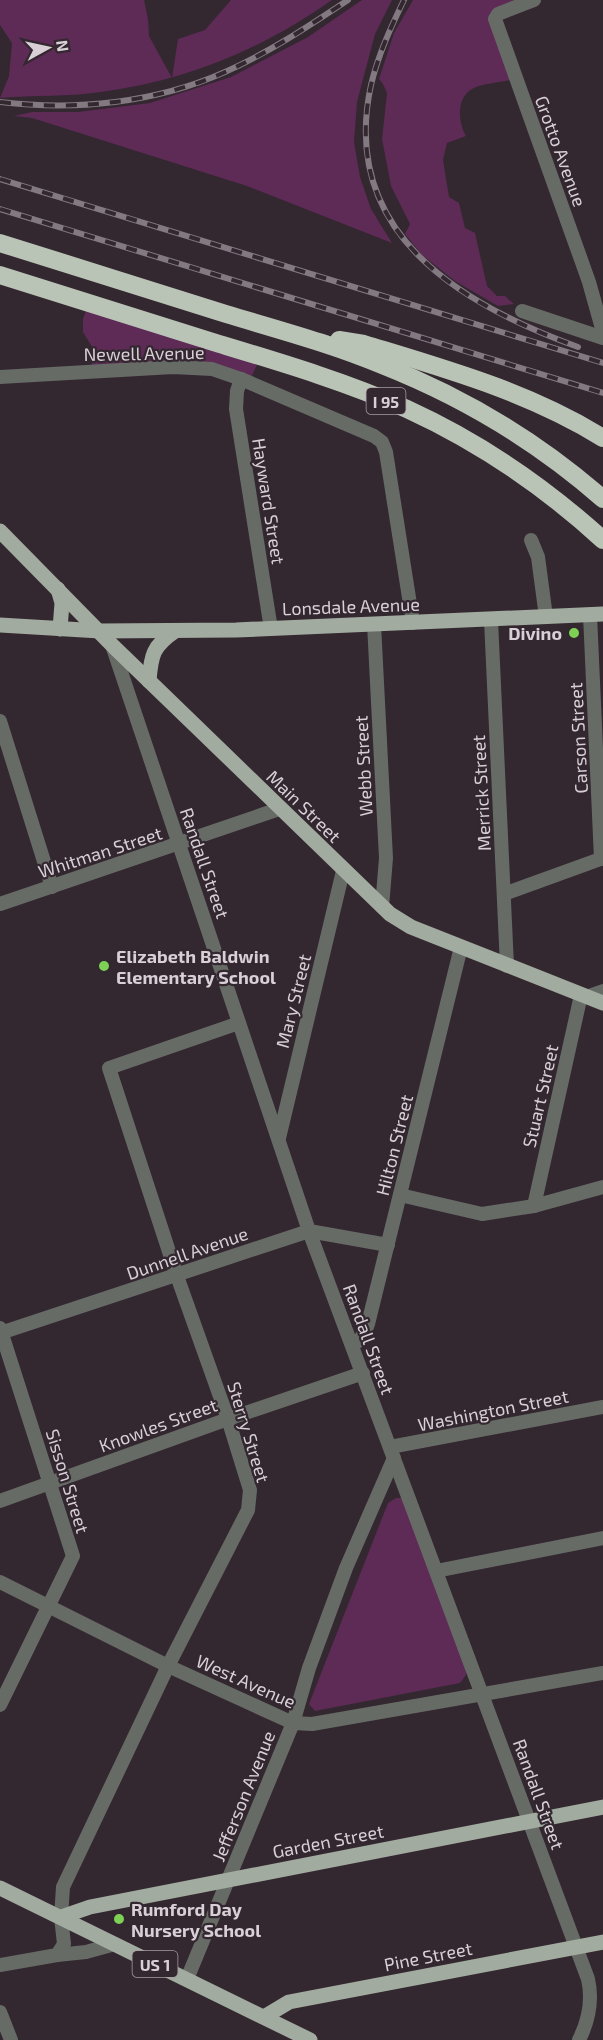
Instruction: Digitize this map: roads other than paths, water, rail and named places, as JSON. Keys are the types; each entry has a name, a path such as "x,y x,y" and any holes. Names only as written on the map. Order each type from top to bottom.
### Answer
{"highway":[{"name":"I 95","path":"0,243 280,330 381,364 460,400 535,446 603,499"},
{"name":"I 95","path":"0,275 307,371 408,410 447,429 503,462 554,498 603,540"},
{"path":"280,330 364,344 447,370 540,404 603,438"}],"main road":[{"name":"Main Street","path":"0,531 112,645 382,907 411,927 603,1003"},
{"path":"58,589 62,603 60,629"},
{"name":"Lonsdale Avenue","path":"100,631 271,629 596,615"},
{"path":"0,625 100,631"},
{"path":"149,681 150,657 158,645 175,631"},
{"name":"Garden Street","path":"61,1917 90,1907 603,1807"},
{"name":"US 1","path":"0,1888 264,2017 282,2033 310,2040"},
{"name":"Pine Street","path":"264,2017 289,2002 603,1942"}],"street":[{"name":"Grotto Avenue","path":"534,0 495,16 496,22 589,282 603,332"},
{"path":"589,282 603,277"},
{"path":"522,311 603,338"},
{"name":"Newell Avenue","path":"0,377 188,367 212,369 241,379 374,436 382,442 386,452 413,623"},
{"name":"Hayward Street","path":"241,379 237,390 236,409 271,629"},
{"path":"531,540 538,557 546,617"},
{"name":"Carson Street","path":"596,615 602,859"},
{"name":"Merrick Street","path":"491,620 507,966"},
{"name":"Webb Street","path":"374,624 386,858 382,907"},
{"name":"Randall Street","path":"112,645 309,1231 588,1978 591,1996 589,2015 579,2040"},
{"path":"0,721 52,887"},
{"name":"Whitman Street","path":"0,904 279,808"},
{"path":"504,894 602,859"},
{"name":"Mary Street","path":"279,1140 343,871"},
{"name":"Hilton Street","path":"352,1345 364,1335 368,1324 461,947"},
{"path":"583,996 603,991"},
{"name":"Stuart Street","path":"534,1206 583,996"},
{"name":"Sterry Street","path":"57,1955 64,1944 61,1917 63,1887 168,1666 248,1510 250,1490 109,1068 239,1023"},
{"path":"400,1195 482,1214 534,1206 603,1187"},
{"name":"Dunnell Avenue","path":"0,1332 309,1231 388,1245"},
{"name":"Sisson Street","path":"0,1332 73,1557 0,1705"},
{"name":"Knowles Street","path":"0,1501 363,1373"},
{"name":"Washington Street","path":"392,1453 603,1407"},
{"name":"Jefferson Avenue","path":"187,1979 292,1723 309,1668 346,1568 392,1453"},
{"path":"436,1571 603,1538"},
{"name":"West Avenue","path":"0,1582 168,1666 292,1723 312,1724 603,1673"},
{"path":"0,1965 86,1952 115,1944"},
{"path":"0,2012 11,2040"}],"railway":[{"path":"0,102 29,105 86,105 171,91 198,83 257,56 348,0"},
{"path":"404,0 385,41 374,74 366,137 373,182 391,221 418,255 452,284 491,309 578,347"},
{"path":"0,179 603,363"},
{"path":"0,209 603,393"}],"place":[{"name":"Divino","path":"574,633"},
{"name":"Elizabeth Baldwin Elementary School","path":"104,966"},
{"name":"Rumford Day Nursery School","path":"119,1919"}]}
